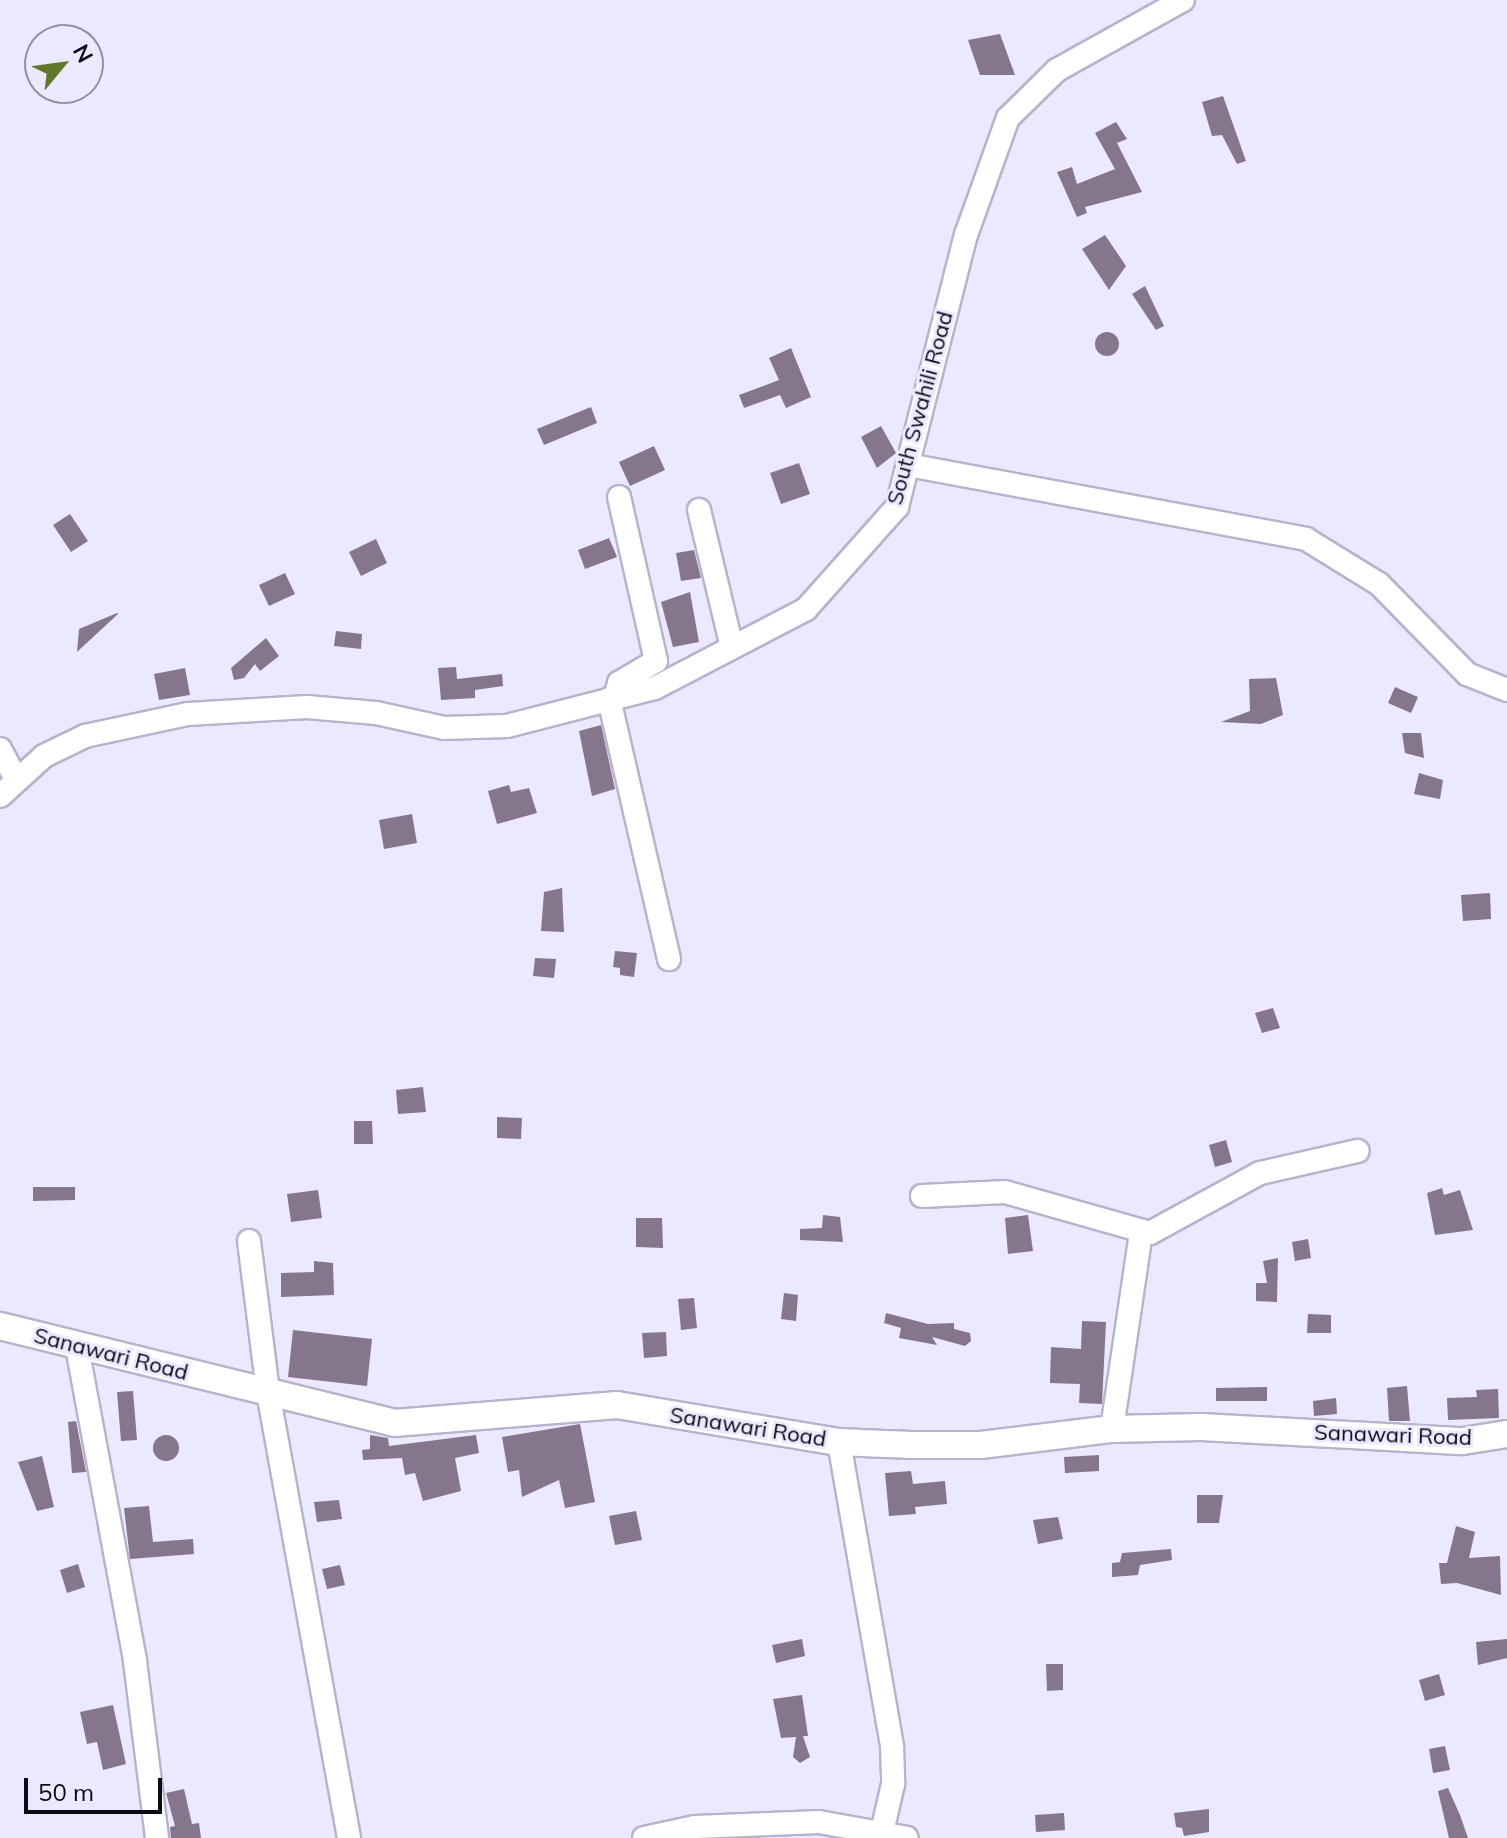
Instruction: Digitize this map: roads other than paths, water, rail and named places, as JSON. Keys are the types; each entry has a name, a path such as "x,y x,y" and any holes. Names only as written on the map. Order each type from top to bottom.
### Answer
{"street":[{"name":"South Swahili Road","path":"0,796 44,756 85,736 188,714 307,707 376,713 444,728 507,726 655,688 806,609 897,507 966,235 1008,118 1057,70 1183,0"},
{"path":"908,465 1306,539 1379,584 1467,674 1507,690"},
{"path":"619,497 656,661 619,683 612,699 669,959"},
{"path":"699,510 732,647"},
{"path":"0,749 16,779"},
{"path":"922,1196 1005,1192 1141,1233 1165,1227 1260,1173 1358,1151"},
{"path":"1112,1429 1141,1233"},
{"path":"249,1241 268,1392 349,1838"},
{"name":"Sanawari Road","path":"0,1326 394,1423 617,1405 839,1442 981,1445 1112,1429 1201,1427 1463,1441 1507,1434"},
{"path":"77,1347 135,1661 157,1838"},
{"path":"839,1442 892,1747 892,1794 882,1832"},
{"path":"644,1838 695,1827 819,1822 907,1838"}]}
